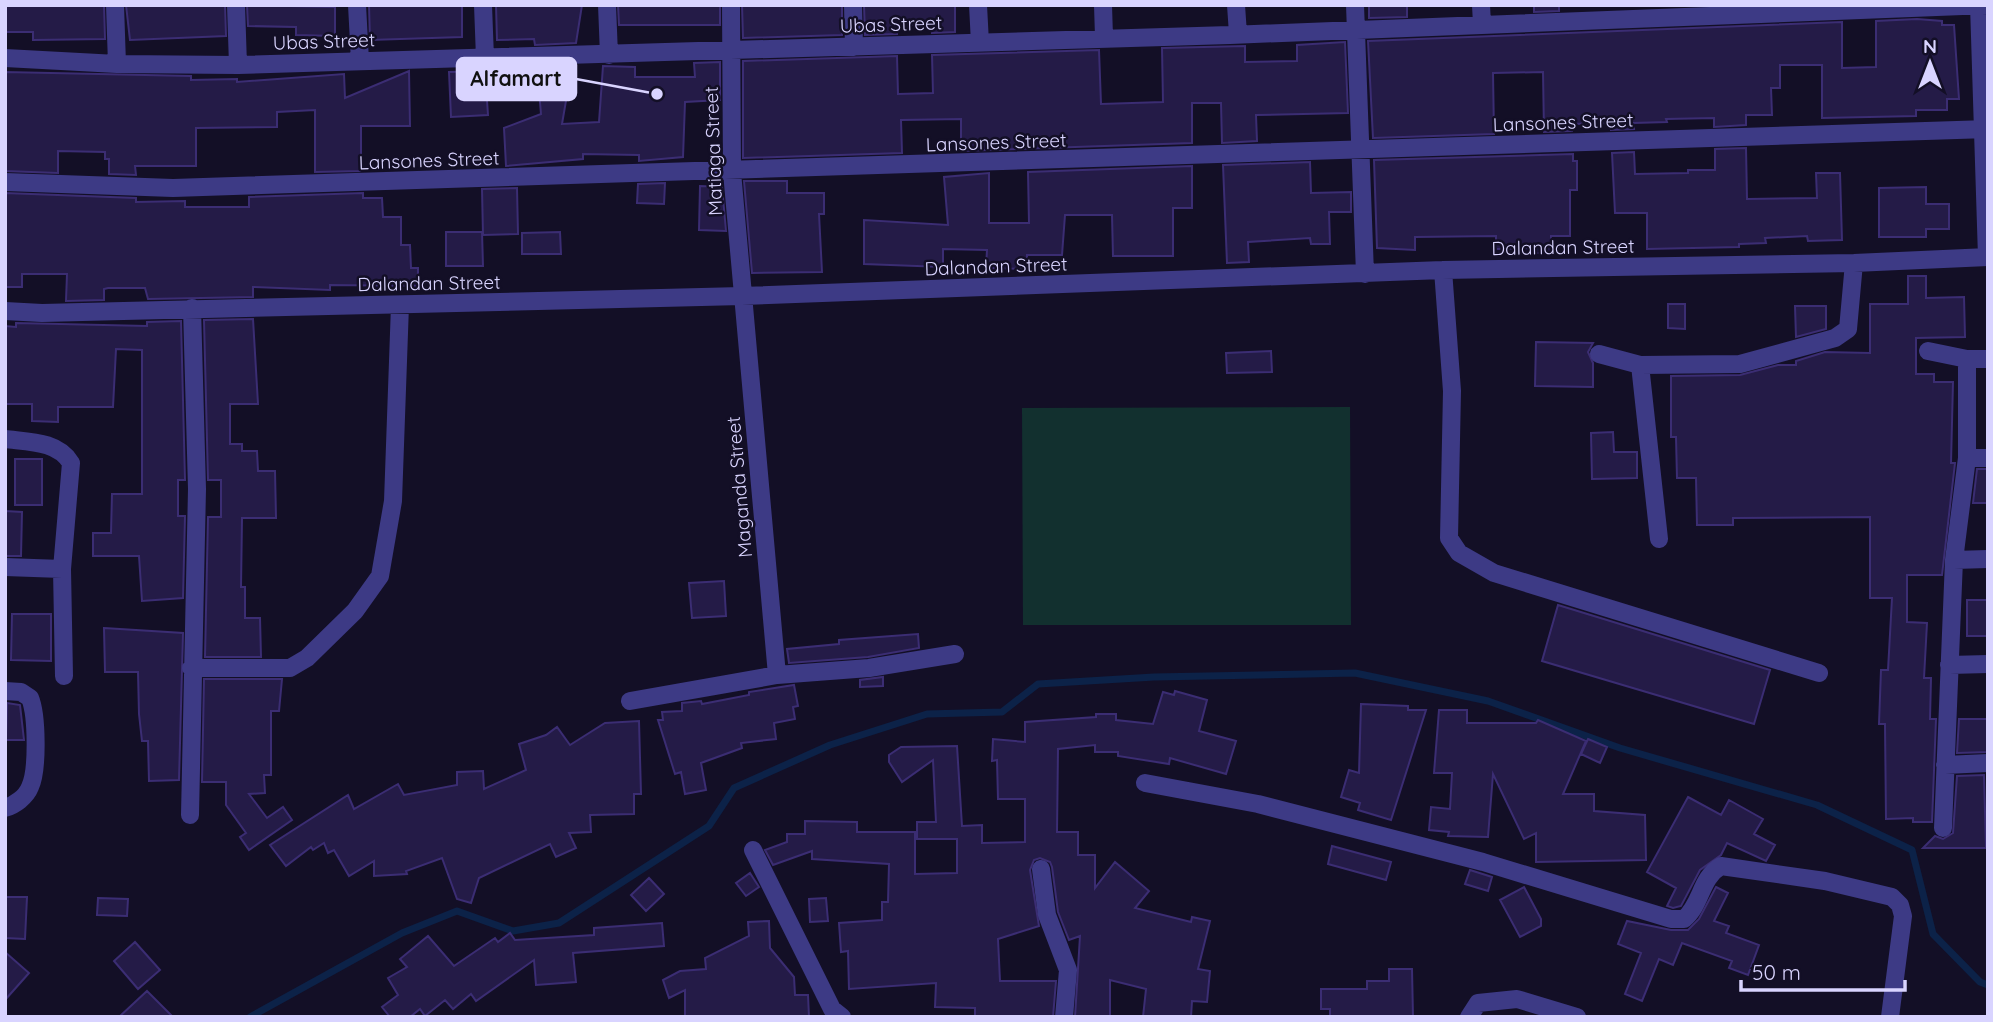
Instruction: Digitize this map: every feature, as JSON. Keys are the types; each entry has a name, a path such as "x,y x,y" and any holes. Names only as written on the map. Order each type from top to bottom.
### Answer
{"street":[{"path":"115,5 117,64"},
{"path":"236,5 238,65"},
{"path":"357,5 360,61"},
{"path":"483,5 485,58"},
{"path":"607,5 609,55"},
{"name":"Matiaga Street","path":"730,5 732,172 742,296"},
{"path":"853,5 855,47"},
{"path":"978,5 980,43"},
{"path":"1103,5 1104,37"},
{"path":"1236,5 1238,34"},
{"path":"1355,5 1365,274"},
{"path":"1481,5 1482,24"},
{"path":"1979,5 1986,130 1987,257"},
{"name":"Ubas Street","path":"5,58 117,64 238,65 1238,34 1482,24 1606,12 1988,5"},
{"name":"Lansones Street","path":"5,182 173,188 1986,130"},
{"name":"Dalandan Street","path":"5,311 43,313 742,296 1443,270 1854,263 1987,257"},
{"path":"1599,354 1640,365 1740,364 1835,338 1848,329 1854,263"},
{"path":"1443,270 1452,391 1449,538 1459,553 1494,573 1819,673"},
{"name":"Maganda Street","path":"742,296 777,674"},
{"path":"191,668 290,668 307,659 355,611 380,576 393,501 400,305"},
{"path":"190,815 191,668 197,488 192,308"},
{"path":"1928,351 1967,359 1988,359"},
{"path":"1943,828 1954,560 1967,458 1967,359"},
{"path":"1640,365 1660,540"},
{"path":"5,439 51,446 65,452 71,463 62,569 64,676"},
{"path":"1967,458 1988,458"},
{"path":"1954,560 1988,559"},
{"path":"5,567 62,569"},
{"path":"630,701 777,674 869,668 955,654"},
{"path":"1949,665 1988,664"},
{"path":"5,691 21,692 30,698 35,747 32,785 25,796 5,808"},
{"path":"1945,765 1988,763"},
{"path":"1145,783 1258,804 1470,859 1671,919 1684,919 1691,913 1710,872 1721,866 1825,881 1892,897 1900,905 1903,916 1890,1017"},
{"path":"753,850 832,1009 842,1017"},
{"path":"1041,869 1047,915 1068,970 1064,1017"},
{"path":"1469,1017 1478,1003 1517,999 1570,1015"}],"green space":[{"path":"1350,407 1351,625 1023,625 1022,408"}],"building":[{"path":"5,5 104,5 105,39 33,40 33,32 5,32"},
{"path":"126,5 225,5 226,36 130,40"},
{"path":"247,5 335,7 335,36 296,35 296,27 248,26"},
{"path":"369,5 462,5 462,37 370,40"},
{"path":"496,5 582,5 576,43 535,45 534,39 497,40"},
{"path":"618,5 720,5 720,25 619,25"},
{"path":"742,5 842,5 842,35 743,38"},
{"path":"864,5 955,5 955,32 932,33 932,25 897,25 897,34 865,35"},
{"path":"1369,5 1407,5 1407,17 1369,18"},
{"path":"1534,5 1559,5 1559,11 1534,12"},
{"path":"1917,19 1954,25 1959,99 1947,99 1947,110 1916,110 1916,116 1822,118 1822,65 1780,65 1780,88 1771,88 1772,115 1746,115 1746,125 1714,127 1714,118 1666,119 1667,122 1633,123 1634,129 1611,130 1611,123 1572,124 1572,131 1544,132 1543,72 1493,73 1494,134 1373,138 1368,41 1842,22 1842,68 1876,67 1876,21"},
{"path":"1345,42 1348,113 1256,115 1257,141 1222,143 1221,103 1192,103 1192,143 961,151 961,119 901,120 902,153 743,158 743,61 897,56 898,94 933,93 932,55 1099,50 1101,104 1163,102 1162,48 1245,46 1245,62 1297,61 1297,45"},
{"path":"720,62 720,100 685,102 683,157 639,161 639,155 583,154 583,159 506,166 504,128 541,114 537,67 572,66 562,124 599,122 603,66 635,67 635,77 695,77 694,63"},
{"path":"409,71 410,126 361,126 361,171 315,172 315,110 277,112 277,127 196,128 196,166 135,166 136,175 109,174 109,159 105,159 105,152 58,151 58,173 5,171 5,72 191,76 191,80 237,79 237,82 344,74 345,98"},
{"path":"485,71 488,115 451,117 449,72"},
{"path":"1746,148 1747,199 1817,198 1816,173 1840,173 1842,240 1808,241 1807,236 1765,238 1766,243 1739,244 1739,247 1647,249 1647,213 1615,213 1612,153 1634,152 1635,174 1688,173 1688,170 1715,170 1715,149"},
{"path":"1573,154 1573,161 1577,161 1577,190 1570,190 1570,236 1551,236 1551,253 1533,253 1533,248 1496,249 1496,236 1415,237 1415,250 1377,248 1374,160"},
{"path":"1310,162 1311,193 1351,192 1351,212 1329,212 1330,244 1311,244 1310,238 1248,242 1249,262 1227,263 1223,165"},
{"path":"1192,166 1192,208 1173,208 1173,256 1113,256 1112,215 1065,215 1062,255 1027,255 1027,269 986,268 987,250 943,249 943,267 864,264 864,220 948,225 944,177 989,173 989,223 1029,223 1028,172"},
{"path":"744,181 787,181 787,193 824,193 824,214 819,214 822,272 752,273"},
{"path":"665,183 664,204 637,203 638,184"},
{"path":"700,186 722,187 726,231 699,230"},
{"path":"1926,187 1926,204 1949,204 1949,229 1926,229 1926,237 1879,237 1879,188"},
{"path":"517,188 518,234 483,235 482,189"},
{"path":"5,193 136,198 136,202 185,201 185,207 249,207 249,197 363,193 363,198 382,198 383,217 401,217 401,245 410,245 411,268 418,268 418,286 330,285 330,290 253,287 253,297 148,299 145,288 108,288 104,289 104,300 66,301 67,274 22,274 22,287 5,287"},
{"path":"446,232 482,232 483,266 446,266"},
{"path":"560,232 561,254 522,254 522,233"},
{"path":"1908,276 1926,276 1926,298 1964,297 1965,337 1916,338 1916,374 1934,374 1934,382 1953,382 1951,463 1955,463 1942,575 1907,575 1907,622 1927,623 1924,678 1931,678 1930,719 1936,719 1932,822 1913,822 1913,818 1886,819 1885,724 1879,724 1881,670 1888,670 1892,598 1870,598 1870,517 1733,518 1733,525 1697,525 1696,478 1677,478 1676,437 1671,437 1671,376 1740,375 1778,365 1796,365 1796,361 1825,352 1870,353 1870,304 1908,304"},
{"path":"1668,304 1685,304 1685,329 1668,328"},
{"path":"1795,306 1826,306 1826,329 1796,337"},
{"path":"253,319 258,404 230,404 230,444 242,444 242,451 257,451 258,471 275,471 276,518 242,518 241,587 245,587 245,618 260,618 261,657 205,657 208,517 221,517 221,480 208,480 204,320"},
{"path":"181,321 185,480 178,480 178,516 185,516 183,598 142,601 139,556 93,556 93,533 111,533 112,494 142,494 142,350 116,349 113,407 58,407 58,422 32,421 32,404 5,404 5,326 16,327 16,323 147,326 147,322"},
{"path":"1536,342 1593,343 1588,352 1593,363 1593,387 1535,386"},
{"path":"1271,351 1272,372 1227,373 1226,353"},
{"path":"1613,432 1614,452 1637,452 1637,478 1592,479 1591,433"},
{"path":"15,459 42,459 42,505 15,505"},
{"path":"1977,469 1988,469 1988,503 1973,503"},
{"path":"5,511 22,512 21,556 5,556"},
{"path":"724,581 726,616 692,618 689,583"},
{"path":"1967,600 1988,600 1988,636 1967,636"},
{"path":"1558,605 1770,670 1754,724 1542,661"},
{"path":"12,614 51,614 51,661 11,660"},
{"path":"104,628 183,633 179,780 149,781 148,741 142,741 139,714 138,672 105,672"},
{"path":"918,634 919,648 868,657 789,663 787,649 839,644 839,640"},
{"path":"883,677 883,686 860,687 860,680"},
{"path":"204,679 282,679 279,711 271,711 271,775 264,775 265,793 249,794 267,818 283,807 292,820 249,850 240,837 246,833 226,805 226,782 202,782"},
{"path":"794,685 798,706 793,707 795,719 774,723 776,739 741,743 742,748 701,763 706,790 685,794 681,772 675,774 658,720 663,720 662,712 682,711 682,703 701,701 702,704 749,695 749,692"},
{"path":"1175,691 1207,700 1199,731 1236,741 1226,774 1170,758 1169,764 1118,756 1118,752 1095,752 1095,745 1058,749 1057,832 1078,832 1078,855 1095,855 1095,888 1115,862 1149,891 1135,908 1191,922 1192,917 1210,921 1198,969 1210,971 1207,1002 1192,1001 1191,1017 1143,1017 1146,989 1110,980 1110,1017 1075,1017 1080,936 1069,940 1058,912 1052,867 1050,862 1040,858 1034,860 1030,870 1039,926 998,939 1000,981 1056,981 1053,1017 975,1017 975,1008 935,1007 936,983 849,989 848,951 841,952 839,923 882,920 882,902 888,902 889,864 812,859 812,851 773,865 765,850 787,842 787,834 805,834 805,821 857,822 857,832 915,832 915,874 957,873 957,839 917,839 917,822 936,822 933,760 902,782 889,762 889,755 901,747 957,746 962,826 982,825 982,843 1025,842 1025,799 998,799 997,760 992,761 993,739 1025,742 1025,722 1096,717 1096,714 1116,714 1116,720 1153,724 1163,692 1174,695"},
{"path":"7,703 20,705 24,740 6,740"},
{"path":"1361,704 1408,706 1408,710 1426,710 1391,820 1358,810 1360,803 1341,797 1349,770 1359,773"},
{"path":"1439,710 1467,710 1467,723 1536,723 1538,720 1586,741 1563,794 1594,794 1594,811 1645,815 1646,860 1536,862 1536,833 1524,839 1493,774 1488,837 1448,836 1449,832 1429,830 1431,807 1450,809 1452,773 1434,773"},
{"path":"1959,719 1988,719 1988,752 1957,753"},
{"path":"639,721 641,794 634,794 634,814 590,815 591,832 569,833 576,848 556,857 550,844 479,878 471,903 457,899 442,858 406,871 407,874 374,876 374,861 349,876 334,850 328,853 324,843 313,850 311,847 286,866 270,845 348,795 354,809 398,784 404,795 457,785 457,772 483,771 484,789 526,770 519,744 546,735 557,727 570,745 605,723"},
{"path":"1588,739 1607,747 1600,763 1581,754"},
{"path":"1984,775 1986,848 1923,848 1935,836 1943,839 1953,833 1957,776"},
{"path":"1688,797 1721,815 1729,800 1763,819 1754,834 1775,845 1766,861 1727,843 1721,855 1700,870 1681,906 1673,908 1667,906 1676,888 1647,872"},
{"path":"1332,846 1391,862 1386,880 1328,864"},
{"path":"1470,870 1492,877 1488,891 1465,884"},
{"path":"750,873 759,887 746,896 736,883"},
{"path":"649,878 664,894 646,911 631,895"},
{"path":"1524,887 1541,919 1541,926 1520,937 1500,900"},
{"path":"1716,887 1728,893 1714,921 1729,926 1726,933 1759,945 1748,975 1729,968 1732,961 1682,943 1673,965 1659,959 1642,1001 1625,994 1641,953 1618,944 1627,921 1671,930 1688,930 1699,919"},
{"path":"5,897 27,897 25,939 5,938"},
{"path":"98,898 128,899 127,916 97,915"},
{"path":"826,898 828,921 810,922 809,899"},
{"path":"769,921 770,948 794,977 795,995 808,995 809,1017 685,1017 685,990 669,998 663,980 680,971 706,969 705,958 749,936 748,922"},
{"path":"662,923 664,946 573,953 576,982 536,985 534,960 476,1001 471,994 453,1009 445,1000 425,1016 420,1009 410,1017 390,1017 382,1007 398,995 388,978 407,967 400,959 428,936 454,966 495,938 498,942 510,933 515,940 594,935 594,928"},
{"path":"135,942 160,970 138,989 114,961"},
{"path":"5,952 29,973 5,1000"},
{"path":"1389,969 1412,969 1413,1017 1330,1017 1330,1009 1321,1009 1321,989 1367,989 1367,981 1389,981"},
{"path":"147,991 173,1017 119,1017"}],"waterway":[{"path":"250,1017 402,933 457,911 513,931 559,923 709,826 734,788 830,745 927,714 1002,712 1038,684 1154,677 1355,673 1488,701 1620,748 1817,805 1912,850 1933,934 1980,982 1988,985"}],"place":[{"name":"Alfamart","path":"657,94"}]}
